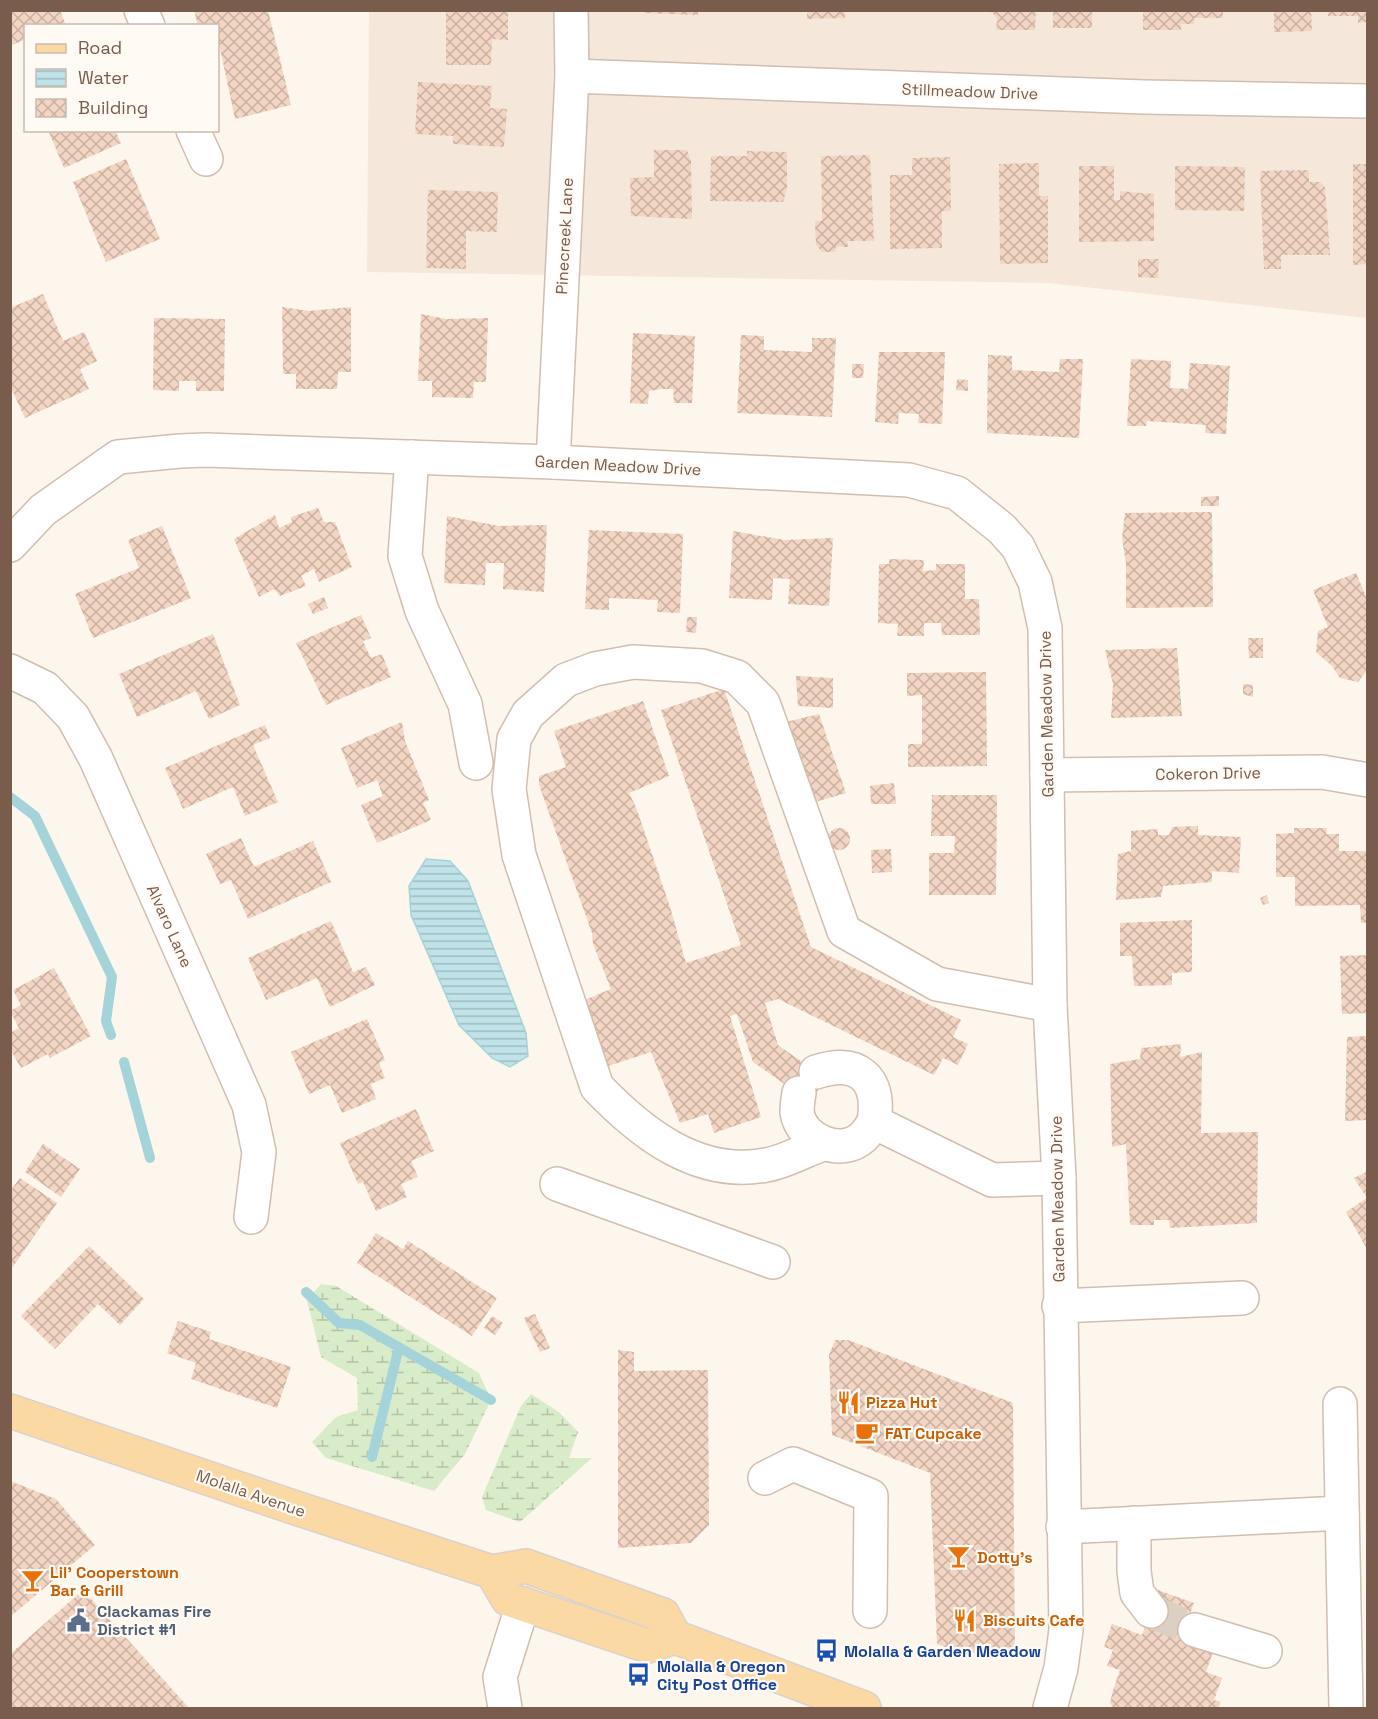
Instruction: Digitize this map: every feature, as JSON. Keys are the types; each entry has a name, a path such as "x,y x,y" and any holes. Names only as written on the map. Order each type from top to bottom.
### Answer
{"main road":[{"name":"Molalla Avenue","path":"10,1411 312,1514 492,1572 526,1566 663,1616 675,1637"},
{"path":"492,1572 508,1599 648,1646 675,1637 864,1708"}],"street":[{"path":"141,10 147,24"},
{"name":"Pinecreek Lane","path":"553,462 572,76 572,10"},
{"name":"Stillmeadow Drive","path":"572,76 1144,97 1368,101"},
{"name":"Garden Meadow Drive","path":"10,545 43,510 118,457 206,450 553,462 909,480 957,493 982,511 1018,547 1035,582 1046,628 1050,1005 1059,1178 1059,1306 1066,1630 1061,1668 1050,1708"},
{"path":"412,457 405,556 422,610 465,704 476,763"},
{"path":"823,1144 806,1132 797,1113 807,1083 835,1066 855,1070 870,1083 878,1102 874,1122 862,1138 843,1146 823,1144 768,1165 728,1168 696,1160 659,1141 625,1116 597,1087 519,855 509,789 514,739 528,714 566,680 595,669 633,662 702,666 737,677 763,703 844,931 937,984 1050,1005"},
{"name":"Alvaro Lane","path":"10,672 45,688 73,717 106,780 249,1105 259,1152 251,1217"},
{"name":"Cokeron Drive","path":"1047,775 1322,772 1368,780"},
{"path":"874,1122 992,1180 1059,1178"},
{"path":"557,1184 773,1262"},
{"path":"1059,1306 1242,1298"},
{"path":"1340,1404 1342,1513 1353,1698"},
{"path":"765,1478 793,1464 871,1496 870,1611"},
{"path":"1064,1527 1342,1513"},
{"path":"1134,1523 1134,1571 1137,1593 1150,1611"},
{"path":"505,1708 500,1677 523,1604"},
{"path":"1195,1630 1265,1651"}],"shaded area":[{"path":"369,11 1367,11 1367,318 1048,283 367,272"}],"green space":[{"path":"321,1284 336,1286 479,1373 491,1400 465,1454 434,1491 326,1458 312,1442 336,1417 358,1410 357,1378 321,1357 307,1300"},
{"path":"531,1394 560,1413 578,1432 569,1458 592,1458 520,1522 486,1510 482,1497 521,1406"}],"water":[{"path":"426,859 450,861 468,881 526,1033 528,1056 510,1067 492,1058 459,1025 411,915 409,886"}],"building":[{"path":"10,10 60,10 65,23 24,24 24,40 10,46"},
{"path":"194,10 268,10 291,105 235,119 219,44 219,24 198,24"},
{"path":"446,10 508,10 508,40 492,39 491,65 446,65"},
{"path":"644,10 698,10 698,15 644,13"},
{"path":"807,10 845,10 845,18 807,19"},
{"path":"979,10 1036,10 1035,30 996,30 997,19 993,13"},
{"path":"1053,10 1092,10 1092,28 1053,28"},
{"path":"1143,10 1223,10 1223,18 1194,18 1194,24 1181,24 1181,30 1143,30"},
{"path":"1274,10 1311,10 1312,31 1274,32"},
{"path":"1328,10 1368,10 1368,22 1358,23 1358,16 1328,16"},
{"path":"418,82 492,86 490,108 507,109 504,147 453,144 453,136 415,134"},
{"path":"49,132 116,132 121,143 64,168"},
{"path":"654,150 687,150 691,161 692,219 631,216 630,178 654,177"},
{"path":"747,151 787,152 787,188 783,202 710,201 711,156 747,156"},
{"path":"870,155 874,241 847,241 848,247 836,247 835,252 822,252 816,245 815,221 822,221 821,156"},
{"path":"950,157 951,211 942,211 942,248 890,249 890,175 912,175 912,158"},
{"path":"126,159 160,239 106,262 73,182"},
{"path":"1039,163 1039,196 1048,196 1048,263 1000,264 999,164"},
{"path":"1353,164 1368,164 1368,264 1353,265"},
{"path":"1079,166 1114,166 1114,200 1120,200 1120,191 1154,194 1154,241 1079,242"},
{"path":"1175,166 1245,167 1244,211 1175,210"},
{"path":"1309,170 1309,182 1320,182 1325,187 1330,255 1281,255 1281,269 1264,269 1260,171"},
{"path":"428,190 498,192 497,232 466,231 466,269 426,268"},
{"path":"1138,259 1159,259 1158,278 1138,277"},
{"path":"43,294 63,341 84,332 97,361 80,369 89,389 25,418 10,386 10,308"},
{"path":"282,307 309,311 351,307 351,372 338,372 337,389 296,389 296,374 283,374"},
{"path":"421,314 446,319 488,318 486,382 474,382 473,398 432,397 432,381 418,381"},
{"path":"154,318 225,319 224,391 196,391 196,381 179,381 179,391 153,390"},
{"path":"633,333 695,336 692,403 674,403 673,389 661,389 649,391 648,404 630,403"},
{"path":"741,335 764,336 764,350 812,352 812,338 836,338 832,417 737,413"},
{"path":"879,352 945,352 942,424 918,423 919,414 899,413 898,424 875,422"},
{"path":"988,355 1012,356 1012,370 1059,372 1060,359 1083,359 1079,438 987,433"},
{"path":"1131,359 1171,361 1170,388 1188,389 1190,363 1230,366 1226,434 1205,433 1206,425 1147,421 1146,426 1127,426"},
{"path":"852,364 864,364 863,378 852,378"},
{"path":"957,379 968,380 968,391 956,390"},
{"path":"1219,496 1219,506 1201,506 1201,497"},
{"path":"318,508 324,522 335,522 352,567 319,582 314,569 301,576 306,586 280,596 274,589 259,597 234,539 275,515 279,528 292,522 291,517"},
{"path":"1212,512 1213,607 1126,608 1126,563 1122,538 1125,513"},
{"path":"447,516 499,526 547,525 544,592 503,589 504,563 486,563 485,585 444,583"},
{"path":"162,526 191,598 93,638 75,594 139,568 128,540"},
{"path":"589,530 683,534 680,613 657,612 658,600 609,598 609,610 585,609"},
{"path":"733,531 784,540 833,538 829,606 788,604 790,579 773,578 772,600 729,598"},
{"path":"889,559 924,560 923,571 936,570 936,564 965,564 965,599 979,599 980,635 942,635 941,623 924,623 924,636 897,636 898,624 878,623 879,564 889,564"},
{"path":"1356,573 1368,601 1368,669 1358,682 1340,678 1332,666 1316,652 1318,631 1328,627 1313,590"},
{"path":"324,597 328,608 313,614 308,604"},
{"path":"361,615 371,638 363,641 371,658 382,654 391,677 326,705 296,643"},
{"path":"687,617 697,617 696,633 686,632"},
{"path":"213,634 240,705 209,719 196,691 137,717 119,674"},
{"path":"1248,638 1263,638 1263,658 1249,658"},
{"path":"1177,648 1182,716 1111,718 1113,684 1105,650"},
{"path":"986,672 987,766 908,767 908,744 922,744 922,695 907,696 907,673"},
{"path":"796,676 833,678 833,708 798,706"},
{"path":"1243,684 1253,685 1253,697 1243,694"},
{"path":"724,689 811,947 961,1020 953,1037 968,1044 958,1065 943,1058 934,1075 778,999 765,1003 778,1045 826,1079 810,1102 753,1062 737,1014 730,1016 761,1117 714,1133 708,1114 680,1123 651,1052 605,1067 582,1001 611,989 593,944 592,933 539,785 539,776 566,767 554,731 643,701 669,776 629,793 636,807 670,907 686,963 741,945 661,710"},
{"path":"819,714 846,793 812,803 786,722"},
{"path":"402,722 405,741 429,800 423,803 431,820 377,843 361,805 383,796 377,780 357,788 341,748"},
{"path":"265,725 270,738 253,745 278,802 245,816 233,787 183,809 165,768"},
{"path":"894,783 896,804 871,804 870,786"},
{"path":"932,795 997,795 996,895 929,895 929,853 954,853 955,836 931,836"},
{"path":"1198,826 1198,835 1241,837 1239,873 1212,871 1212,882 1163,886 1161,897 1116,900 1118,854 1131,851 1131,831 1158,829 1158,835 1169,835 1172,827"},
{"path":"839,828 847,831 850,839 847,847 839,850 831,847 828,839 831,831"},
{"path":"1294,828 1327,828 1326,834 1339,834 1339,851 1368,851 1368,923 1361,923 1360,905 1295,906 1295,877 1276,877 1276,834 1294,833"},
{"path":"241,838 254,867 313,841 331,882 248,919 231,880 220,884 206,854"},
{"path":"891,849 892,872 872,873 871,850"},
{"path":"1267,895 1269,903 1263,905 1260,898"},
{"path":"1192,920 1192,972 1172,973 1172,985 1134,986 1132,956 1120,956 1120,923"},
{"path":"331,921 353,972 366,967 375,985 330,1007 317,978 266,1000 248,958"},
{"path":"1368,955 1368,1013 1342,1014 1340,956"},
{"path":"54,968 91,1036 50,1058 48,1054 21,1068 10,1049 10,1033 19,1028 10,1011 21,1005 13,990"},
{"path":"367,1019 385,1060 379,1063 385,1078 371,1084 376,1099 342,1113 330,1085 309,1094 291,1052"},
{"path":"1368,1036 1368,1120 1345,1121 1347,1037"},
{"path":"1181,1044 1180,1057 1202,1052 1201,1133 1258,1132 1257,1223 1170,1228 1169,1220 1154,1220 1154,1225 1130,1225 1126,1144 1112,1147 1110,1064 1140,1059 1141,1048"},
{"path":"416,1109 434,1151 411,1161 418,1177 401,1184 407,1197 376,1211 363,1182 358,1184 340,1143"},
{"path":"43,1144 80,1169 61,1197 25,1172"},
{"path":"1368,1171 1368,1251 1346,1212 1367,1198 1354,1178"},
{"path":"20,1178 57,1203 10,1271 10,1191"},
{"path":"376,1233 403,1249 408,1241 497,1298 472,1336 357,1263"},
{"path":"89,1246 144,1299 120,1325 98,1304 55,1349 21,1316"},
{"path":"535,1314 550,1348 540,1352 524,1318"},
{"path":"492,1316 503,1323 495,1335 484,1328"},
{"path":"178,1321 211,1332 209,1339 291,1367 277,1408 191,1379 196,1363 167,1353"},
{"path":"835,1340 848,1340 1013,1403 1015,1651 961,1653 937,1644 930,1473 832,1435 829,1355"},
{"path":"618,1350 634,1352 634,1371 708,1370 709,1525 691,1543 618,1548"},
{"name":"Lil' Cooperstown Bar & Grill","path":"10,1481 56,1499 95,1545 10,1617"},
{"name":"Clackamas Fire District #1","path":"83,1590 189,1708 10,1708 10,1654"},
{"path":"1158,1590 1194,1603 1187,1622 1213,1652 1206,1672 1222,1678 1214,1700 1221,1702 1218,1708 1113,1708 1110,1703 1120,1670 1107,1666 1113,1650 1104,1647 1112,1624 1142,1635"}],"waterway":[{"path":"10,797 35,816 112,977 106,1021 111,1035"},
{"path":"124,1062 150,1158"},
{"path":"306,1292 339,1323 360,1325 491,1400"},
{"path":"372,1457 399,1347"}],"tunnel":[{"path":"1151,1611 1195,1630"}],"place":[{"name":"Pizza Hut","path":"848,1402"},
{"name":"FAT Cupcake","path":"867,1433"},
{"name":"Dotty's","path":"959,1557"},
{"name":"Lil' Cooperstown Bar & Grill","path":"32,1581"},
{"name":"Clackamas Fire District #1","path":"79,1620"},
{"name":"Biscuits Cafe","path":"965,1620"},
{"name":"Molalla & Garden Meadow","path":"826,1651"},
{"name":"Molalla & Oregon City Post Office","path":"639,1675"}]}
